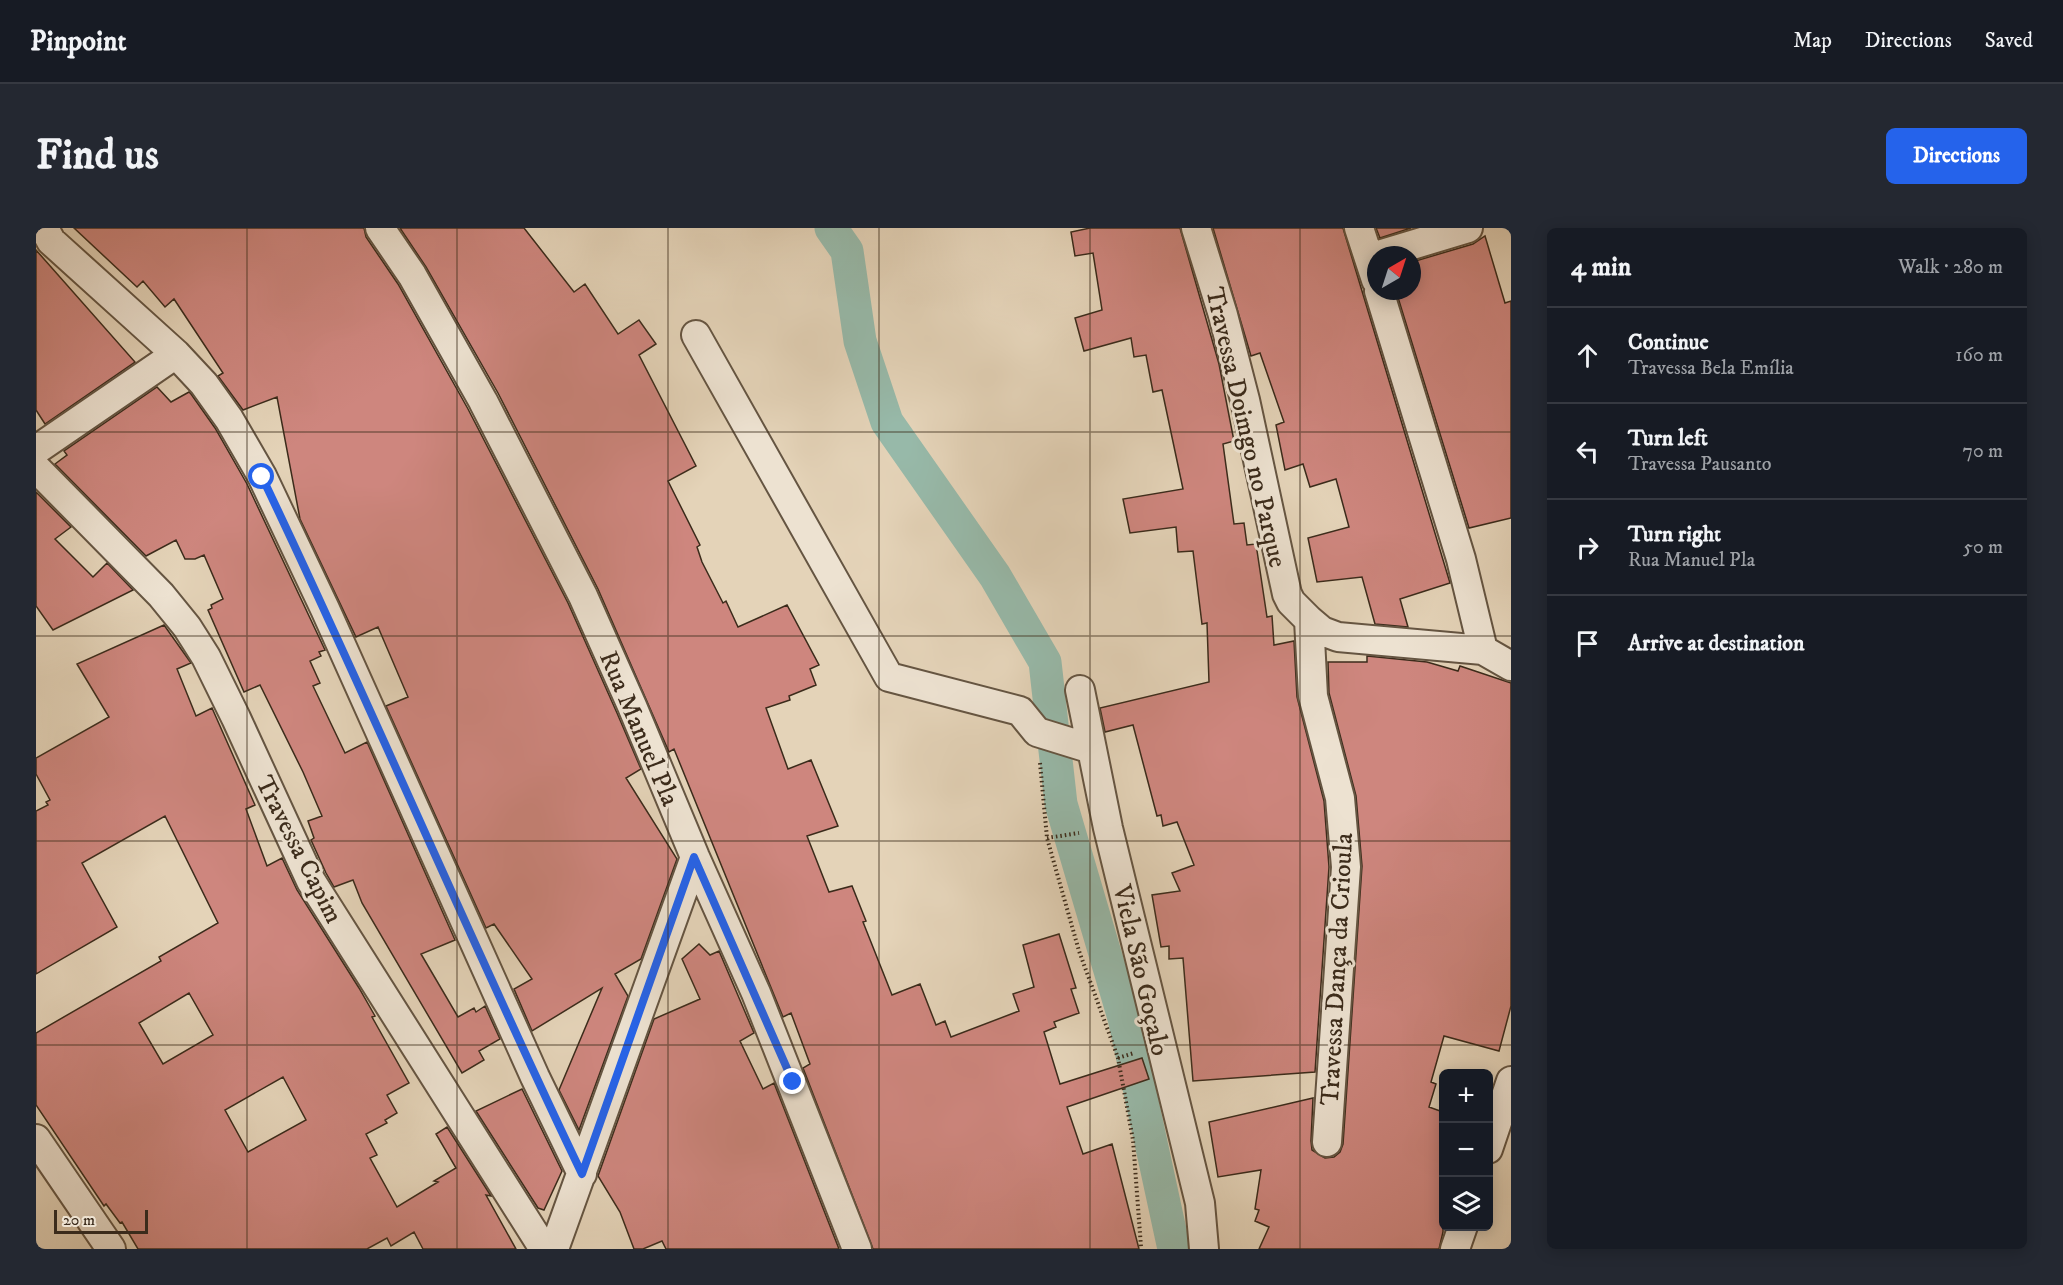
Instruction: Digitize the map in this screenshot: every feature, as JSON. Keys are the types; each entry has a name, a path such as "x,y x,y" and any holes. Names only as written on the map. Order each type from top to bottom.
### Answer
{"street":[{"path":"44,228 51,241 176,354 217,401 262,477 326,609 525,1055 582,1174"},
{"name":"Rua Manuel Pla","path":"380,228 412,275 483,401 583,596 632,706 694,857 761,1004 857,1249"},
{"name":"Travessa Doimgo no Parque","path":"1196,228 1223,315 1245,400 1287,594 1291,602 1322,631 1355,640 1483,650"},
{"path":"1359,228 1367,246"},
{"path":"1420,246 1468,228"},
{"path":"1382,300 1464,569 1483,650 1511,666"},
{"path":"696,335 889,677 1020,711 1040,733 1088,748"},
{"path":"36,450 176,354"},
{"name":"Travessa Capim","path":"36,468 161,595 193,637 236,718 311,882 544,1249"},
{"name":"Travessa Dança da Crioula","path":"1309,620 1313,696 1340,798 1346,857 1339,997 1327,1142"},
{"name":"Viela São Goçalo","path":"1080,690 1088,748 1200,1203 1204,1249"},
{"path":"555,1249 694,857"},
{"path":"1493,1134 1511,1081"},
{"path":"36,1139 111,1249"},
{"path":"1455,1249 1462,1231"}],"path":[{"path":"1040,733 1047,838 1079,951 1118,1058 1133,1140 1141,1247"},
{"path":"1047,838 1055,837"},
{"path":"1118,1058 1124,1056"}],"building":[{"path":"74,228 364,228 366,237 398,284 468,409 568,603 641,769 626,778 677,859 641,959 615,974 628,996 579,1130 559,1090 602,988 532,1031 514,989 532,979 494,924 486,928 386,706 408,697 378,627 356,637 300,519 277,397 243,410 218,376 223,373 174,299 165,307 143,281 137,287"},
{"path":"400,228 524,228 574,292 585,284 618,334 639,320 656,344 639,355 696,466 668,481 700,545 697,547 702,562 723,603 726,601 738,627 787,605 819,665 810,669 816,685 789,696 790,700 766,708 788,769 811,760 838,826 807,836 829,892 852,886 866,921 863,922 892,995 920,984 936,1025 945,1021 951,1037 1019,1011 1013,994 1034,987 1023,945 1059,934 1076,988 1071,989 1079,1013 1054,1022 1056,1027 1044,1032 1060,1084 1142,1058 1149,1079 1067,1107 1083,1154 1112,1144 1139,1249 873,1249 803,1068 810,1064 791,1013 783,1017 674,749 669,752 598,589 498,393 426,267"},
{"path":"1090,228 1180,228 1219,364 1234,441 1223,444 1234,524 1244,523 1247,545 1256,544 1267,617 1272,616 1274,645 1294,641 1297,697 1324,801 1329,867 1315,1072 1193,1081 1183,958 1169,959 1169,946 1161,947 1152,895 1180,891 1172,873 1194,865 1177,822 1163,826 1161,815 1157,816 1133,725 1105,732 1100,708 1209,682 1207,623 1202,624 1193,551 1178,552 1176,527 1130,533 1123,499 1183,489 1162,390 1153,392 1146,355 1134,357 1131,338 1084,351 1075,318 1102,310 1093,253 1075,256 1071,232"},
{"path":"1213,228 1343,228 1450,583 1400,599 1408,627 1375,624 1362,577 1317,582 1308,538 1349,527 1336,479 1310,487 1303,464 1285,470 1276,425 1284,422 1260,353 1251,356"},
{"path":"1376,228 1411,228 1380,238"},
{"path":"1485,236 1505,303 1511,301 1511,518 1469,528 1399,300 1421,300 1421,259 1473,244"},
{"path":"36,250 135,362 45,424 36,410"},
{"path":"157,387 171,402 189,392 191,394 215,428 247,484 325,650 319,652 321,656 310,661 320,683 313,686 345,753 367,742 455,940 421,954 458,1017 474,1008 476,1012 485,1006 500,1039 479,1051 484,1060 462,1073 362,903 353,880 334,887 326,873 311,840 314,838 308,821 322,816 260,685 244,692 208,610 212,608 211,605 223,599 204,555 195,559 185,559 176,540 146,556 55,464 67,455 64,451"},
{"path":"36,492 71,527 55,539 93,577 107,563 133,590 53,630 36,606"},
{"path":"164,625 191,663 177,669 196,716 212,708 255,805 246,809 267,866 282,858 297,890 375,1016 372,1017 409,1083 387,1095 397,1113 385,1120 387,1123 366,1134 377,1155 370,1158 397,1207 456,1168 436,1134 447,1127 491,1196 486,1195 516,1249 423,1249 414,1232 391,1246 387,1238 367,1249 138,1249 122,1222 120,1223 106,1204 104,1206 36,1105 36,1033 161,961 159,957 218,923 165,816 82,863 117,927 36,974 36,811 48,805 46,802 50,800 36,774 36,758 109,717 77,664","holes":["189,993 213,1035 163,1064 139,1023","283,1077 306,1120 248,1152 225,1110"]},
{"path":"1367,656 1427,662 1458,671 1460,666 1511,683 1511,1006 1499,1051 1444,1036 1431,1082 1436,1084 1429,1107 1439,1111 1439,1231 1443,1232 1439,1249 1259,1249 1269,1227 1255,1221 1259,1210 1255,1209 1261,1170 1218,1177 1209,1122 1313,1098 1312,1150 1325,1158 1334,1157 1340,1152 1343,1144 1362,866 1356,796 1329,693 1328,662 1367,662"},
{"path":"699,944 710,955 719,951 754,1033 740,1041 763,1089 774,1083 839,1249 666,1249 662,1241 643,1249 634,1249 620,1212 598,1176 654,1019 700,999 682,959"},
{"path":"522,1089 562,1171 544,1210 538,1208 476,1111"}],"waterway":[{"path":"831,228 847,251 860,341 887,422 995,576 1045,662 1061,804 1124,1018 1174,1249"}],"route":[{"path":"262,477 326,609 535,1077 582,1174 694,857 756,993 793,1082"}]}
